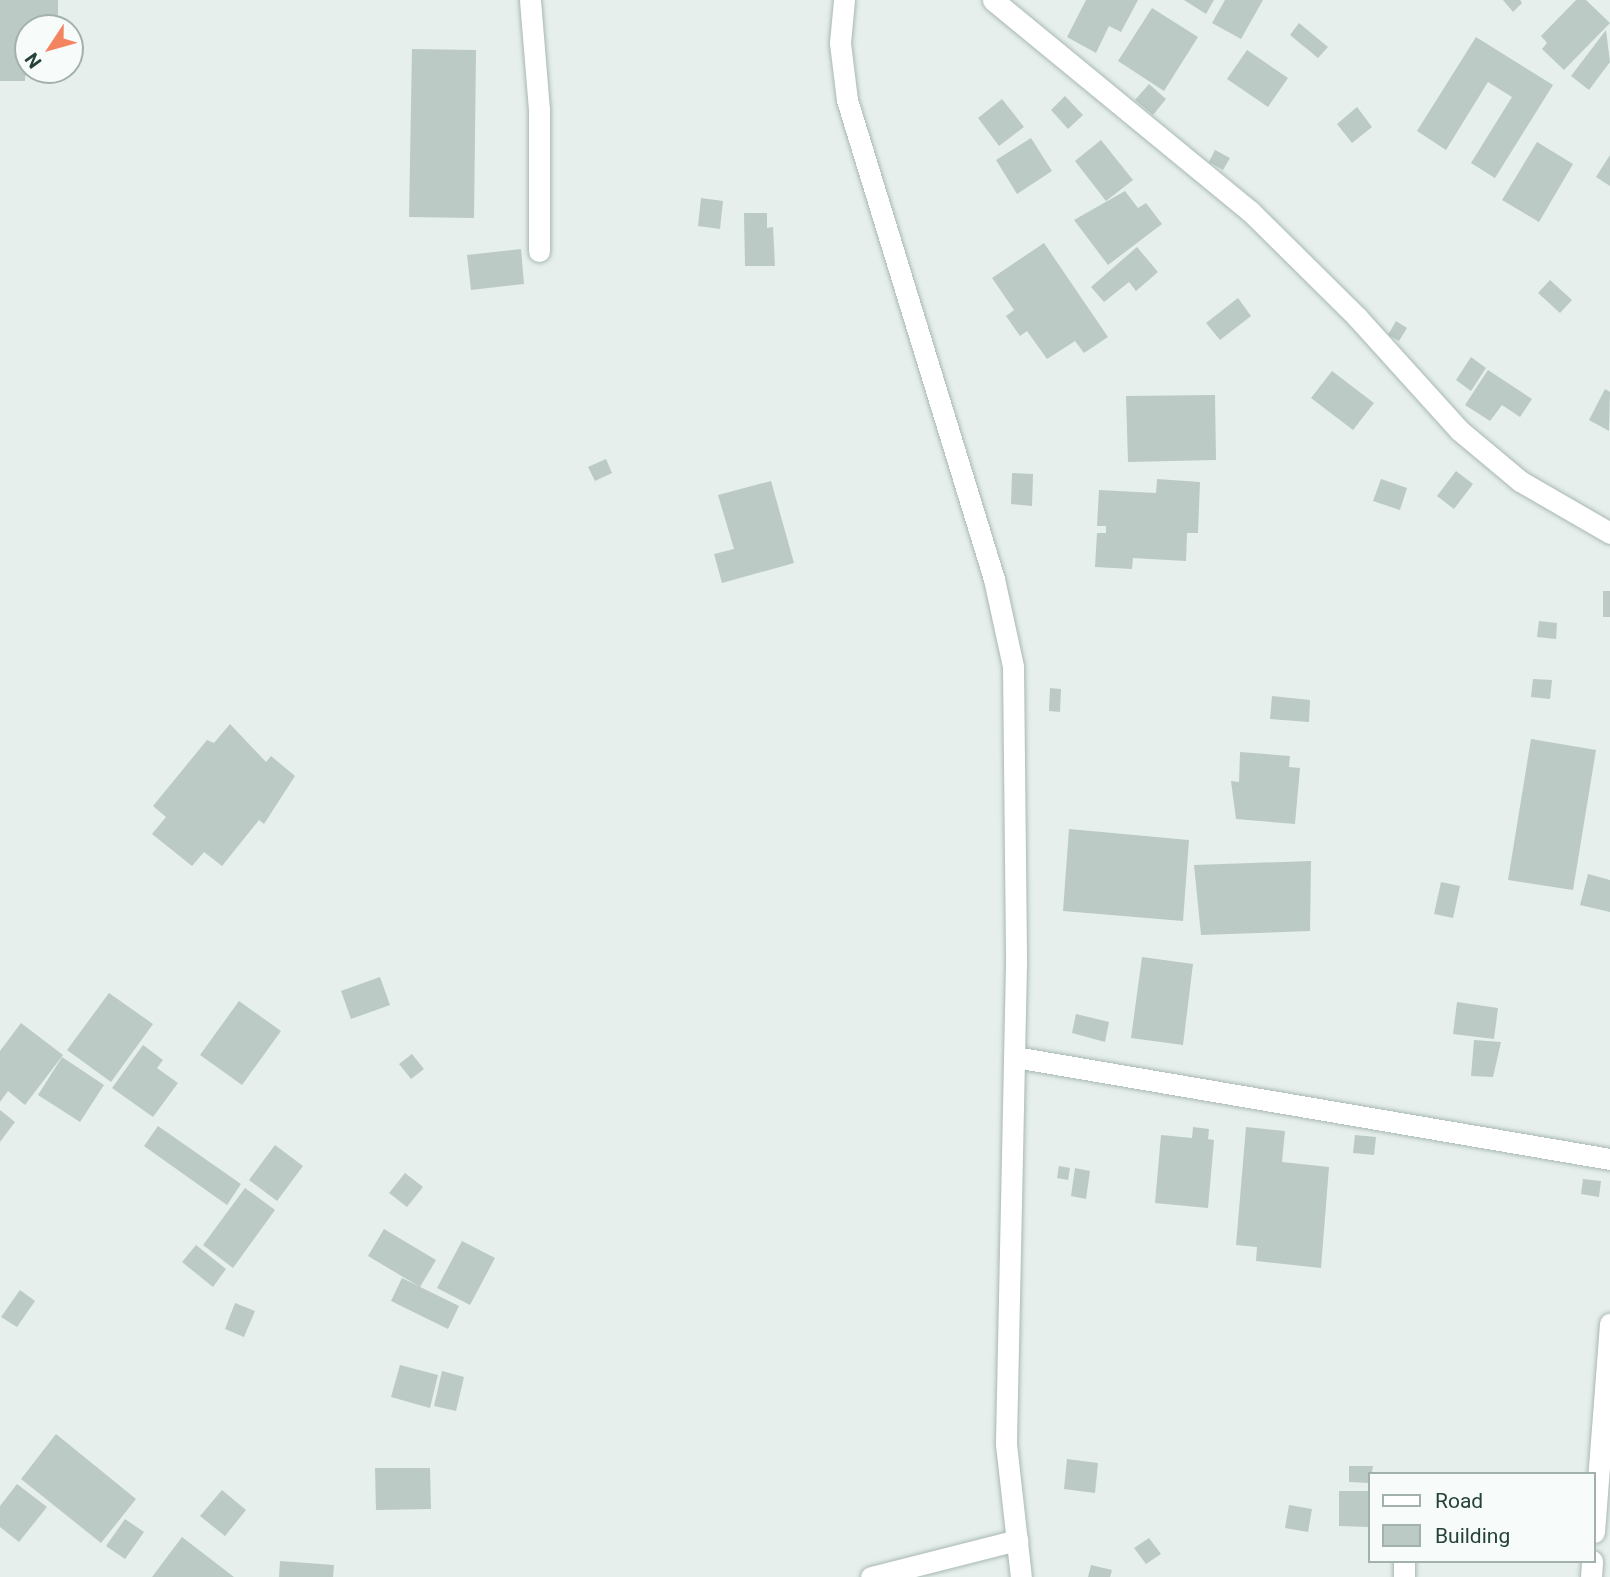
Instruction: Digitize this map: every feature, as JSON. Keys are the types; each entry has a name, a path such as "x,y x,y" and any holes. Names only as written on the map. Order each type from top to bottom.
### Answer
{"street":[{"path":"530,0 539,109 539,251"},
{"path":"844,0 840,43 848,100 994,579 1013,666 1015,1058 1006,1444 1021,1577"},
{"path":"993,0 1250,211 1357,317 1459,430 1520,481 1609,529"},
{"path":"1015,1058 1610,1159"},
{"path":"1596,1506 1610,1324"},
{"path":"871,1577 1017,1540"}],"building":[{"path":"0,0 58,0 58,14 14,14 14,81 0,81"},
{"path":"1086,0 1138,0 1121,32 1109,26 1096,53 1067,37"},
{"path":"1184,0 1214,0 1206,14"},
{"path":"1225,0 1263,0 1241,39 1212,23"},
{"path":"1503,0 1520,0 1522,3 1513,12"},
{"path":"1576,0 1586,0 1610,23 1564,70 1542,49 1547,43 1541,36"},
{"path":"1152,8 1198,37 1164,91 1118,61"},
{"path":"1299,23 1328,47 1318,58 1290,35"},
{"path":"1606,30 1610,62 1589,90 1571,76"},
{"path":"1476,37 1553,85 1495,178 1471,163 1512,97 1488,82 1446,150 1417,131"},
{"path":"412,49 476,50 474,218 409,217"},
{"path":"1247,50 1288,78 1268,107 1227,79"},
{"path":"1149,84 1166,99 1153,115 1135,100"},
{"path":"1065,96 1083,115 1068,129 1051,110"},
{"path":"1002,99 1024,127 999,146 978,118"},
{"path":"1357,107 1372,127 1352,143 1337,124"},
{"path":"1031,138 1052,171 1017,194 996,160"},
{"path":"1101,140 1133,180 1106,201 1075,161"},
{"path":"1537,142 1573,164 1539,222 1502,200"},
{"path":"1215,150 1230,158 1223,170 1209,162"},
{"path":"1610,155 1610,186 1596,177"},
{"path":"1125,191 1138,208 1146,203 1162,224 1108,265 1074,220"},
{"path":"701,198 723,201 720,229 698,226"},
{"path":"744,213 767,213 767,228 773,227 775,266 745,266"},
{"path":"1044,243 1108,337 1084,353 1075,341 1047,359 1027,331 1020,336 1006,316 1014,310 992,278"},
{"path":"1137,247 1158,272 1136,291 1129,282 1104,302 1091,287"},
{"path":"521,249 524,284 471,290 467,255"},
{"path":"1550,280 1572,300 1560,313 1538,293"},
{"path":"1238,298 1251,316 1220,340 1206,323"},
{"path":"1396,321 1407,328 1399,341 1388,335"},
{"path":"1471,357 1486,368 1471,391 1456,380"},
{"path":"1488,370 1532,399 1520,417 1502,405 1490,421 1465,405"},
{"path":"1332,371 1374,403 1353,430 1311,398"},
{"path":"1605,389 1610,392 1609,431 1589,420"},
{"path":"1215,395 1216,460 1128,462 1126,396"},
{"path":"606,459 612,473 595,481 588,467"},
{"path":"1456,471 1473,484 1454,509 1437,496"},
{"path":"1012,473 1033,474 1032,506 1011,504"},
{"path":"1157,479 1200,482 1198,533 1187,533 1186,561 1133,558 1132,569 1095,567 1097,533 1106,533 1106,526 1097,526 1099,490 1156,493"},
{"path":"1381,479 1407,488 1400,510 1373,501"},
{"path":"771,481 794,563 722,583 714,554 734,549 718,495"},
{"path":"1603,591 1610,591 1610,617 1603,617"},
{"path":"1539,621 1557,623 1556,639 1537,637"},
{"path":"1533,679 1552,680 1550,699 1531,697"},
{"path":"1050,688 1061,689 1060,712 1049,711"},
{"path":"1272,696 1310,700 1309,722 1270,719"},
{"path":"230,724 266,762 271,756 295,776 264,824 259,820 222,866 204,852 192,866 152,834 166,817 153,806 207,740 214,743"},
{"path":"1531,739 1596,750 1573,890 1508,880"},
{"path":"1240,752 1290,756 1289,767 1300,768 1295,824 1236,819 1231,781 1239,782"},
{"path":"1069,829 1189,840 1183,921 1063,911"},
{"path":"1311,861 1310,931 1201,935 1194,865"},
{"path":"1588,874 1610,880 1610,912 1580,905"},
{"path":"1441,882 1460,886 1453,918 1434,914"},
{"path":"1142,957 1193,964 1183,1045 1131,1038"},
{"path":"380,977 390,1005 351,1019 341,991"},
{"path":"109,993 153,1024 111,1082 67,1050"},
{"path":"239,1001 281,1031 242,1085 200,1055"},
{"path":"1457,1002 1498,1008 1494,1039 1453,1034"},
{"path":"1076,1014 1109,1022 1105,1042 1072,1033"},
{"path":"21,1023 63,1055 25,1105 8,1091 0,1102 0,1051"},
{"path":"1474,1040 1501,1042 1493,1077 1471,1076"},
{"path":"143,1045 163,1060 157,1068 178,1083 153,1117 112,1088"},
{"path":"412,1054 424,1069 411,1079 399,1064"},
{"path":"62,1057 104,1085 80,1122 38,1095"},
{"path":"0,1110 15,1122 0,1142"},
{"path":"158,1126 241,1184 227,1205 144,1146"},
{"path":"1193,1127 1209,1129 1208,1139 1214,1140 1208,1208 1155,1203 1161,1135 1192,1138"},
{"path":"1246,1127 1285,1131 1282,1162 1329,1167 1321,1268 1256,1261 1257,1247 1236,1245"},
{"path":"1355,1135 1376,1137 1374,1155 1353,1153"},
{"path":"275,1145 303,1166 277,1201 249,1180"},
{"path":"1059,1166 1070,1168 1068,1180 1057,1178"},
{"path":"1075,1168 1090,1171 1086,1199 1071,1196"},
{"path":"405,1173 423,1187 407,1207 389,1193"},
{"path":"1583,1179 1601,1181 1599,1197 1581,1194"},
{"path":"245,1188 275,1210 233,1268 203,1245"},
{"path":"384,1229 436,1260 420,1287 368,1256"},
{"path":"462,1241 495,1258 470,1305 437,1288"},
{"path":"196,1245 226,1269 213,1287 182,1262"},
{"path":"402,1278 459,1306 448,1329 391,1301"},
{"path":"20,1290 35,1301 17,1327 1,1317"},
{"path":"235,1303 255,1311 244,1337 225,1329"},
{"path":"400,1365 438,1375 430,1408 391,1397"},
{"path":"442,1371 464,1377 456,1411 434,1406"},
{"path":"56,1434 136,1499 101,1543 21,1479"},
{"path":"1067,1459 1098,1463 1095,1493 1064,1489"},
{"path":"1349,1466 1373,1466 1372,1472 1368,1472 1368,1483 1349,1482"},
{"path":"375,1468 430,1468 431,1509 376,1510"},
{"path":"17,1484 47,1507 19,1542 0,1527 0,1506"},
{"path":"222,1490 246,1510 225,1536 200,1516"},
{"path":"1339,1491 1368,1491 1368,1527 1339,1526"},
{"path":"1289,1505 1312,1509 1308,1532 1285,1528"},
{"path":"125,1519 144,1532 125,1559 106,1546"},
{"path":"182,1537 234,1577 152,1577"},
{"path":"1149,1538 1161,1554 1146,1564 1134,1548"},
{"path":"280,1561 334,1565 333,1577 279,1577"},
{"path":"1091,1565 1112,1570 1110,1577 1088,1577"}]}
